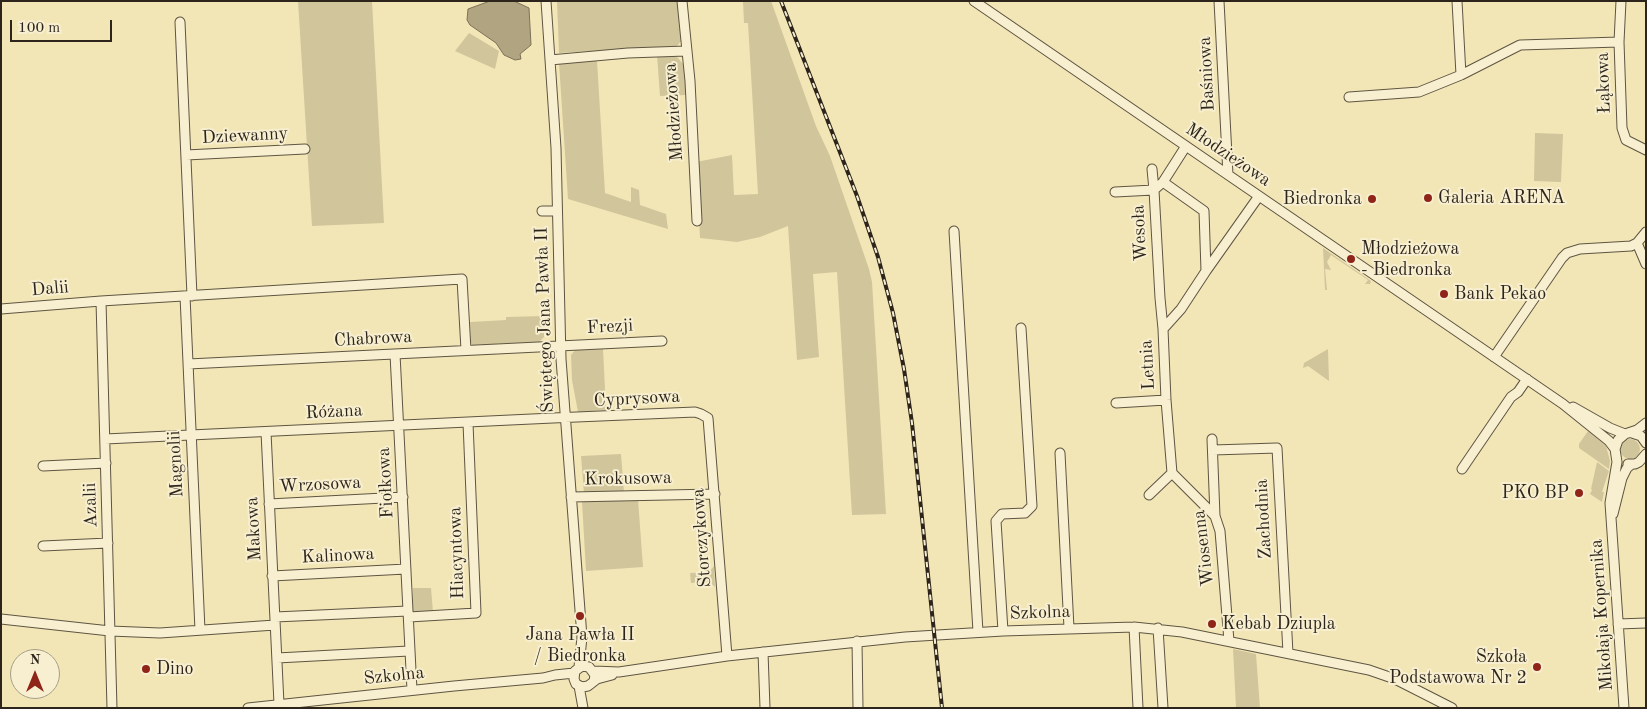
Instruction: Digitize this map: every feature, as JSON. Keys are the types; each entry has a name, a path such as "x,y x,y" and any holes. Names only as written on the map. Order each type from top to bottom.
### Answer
{"street":[{"name":"Świętego Jana Pawła II","path":"546,1 556,148 560,346 582,637 581,679 585,708"},
{"name":"Młodzieżowa","path":"682,1 690,81 697,221"},
{"name":"Młodzieżowa","path":"974,1 1563,404 1609,441 1623,462 1634,464"},
{"name":"Baśniowa","path":"1219,1 1228,175"},
{"path":"1457,1 1461,75"},
{"name":"Łąkowa","path":"1620,1 1619,42 1622,128 1626,140 1643,149"},
{"name":"Magnolii","path":"180,22 186,155 188,364 200,630"},
{"path":"1349,97 1419,92 1461,75 1520,45 1619,42"},
{"path":"550,60 628,53 686,51"},
{"name":"Wesoła","path":"1163,329 1154,190 1163,182 1186,146"},
{"name":"Dziewanny","path":"186,155 305,149"},
{"path":"1115,192 1154,190 1152,169"},
{"path":"1163,182 1204,211 1206,271"},
{"name":"Letnia","path":"1172,473 1163,329 1181,309 1259,196"},
{"path":"542,212 557,210"},
{"path":"954,231 978,632"},
{"path":"1494,357 1567,253 1580,249 1625,247 1637,243 1646,232"},
{"path":"1637,243 1646,264"},
{"name":"Dalii","path":"1,309 462,279 466,350"},
{"name":"Azalii","path":"101,301 112,708"},
{"path":"1002,631 996,522 1002,514 1026,513 1032,506 1021,328"},
{"name":"Frezji","path":"560,346 662,341"},
{"name":"Chabrowa","path":"188,364 560,346"},
{"name":"Fiołkowa","path":"395,354 412,690"},
{"path":"1462,468 1511,397 1518,392 1527,380"},
{"path":"1116,403 1166,400"},
{"name":"Młodzieżowa","path":"1563,404 1574,407 1600,423 1641,436 1645,441"},
{"name":"Cyprysowa","path":"565,418 695,412 708,418"},
{"name":"Różana","path":"105,439 565,418"},
{"name":"Storczykowa","path":"708,418 726,656"},
{"path":"1616,452 1618,440 1646,422"},
{"name":"Hiacyntowa","path":"408,614 476,613 468,423"},
{"name":"Makowa","path":"266,432 280,704"},
{"name":"Wiosenna","path":"1212,439 1215,516 1220,531 1229,642"},
{"name":"Zachodnia","path":"1213,450 1277,448 1288,653"},
{"name":"Mikołaja Kopernika","path":"1616,452 1617,462 1610,503 1624,708"},
{"path":"1060,453 1070,628"},
{"name":"Mikołaja Kopernika","path":"1612,519 1622,478 1627,468 1643,459 1646,454"},
{"path":"43,466 106,463"},
{"path":"1634,464 1646,467"},
{"path":"1149,495 1172,473 1215,516"},
{"name":"Krokusowa","path":"571,497 715,494"},
{"name":"Wrzosowa","path":"269,504 403,497"},
{"path":"43,546 108,544"},
{"name":"Kalinowa","path":"272,576 406,569"},
{"path":"1,619 110,631 160,633 275,621 408,614"},
{"path":"1618,624 1646,623"},
{"path":"1134,627 1138,708"},
{"name":"Szkolna","path":"248,708 543,678 581,679 726,656 857,641 978,632 1134,627 1158,628 1380,673 1452,708"},
{"path":"1158,628 1163,708"},
{"name":"Świętego Jana Pawła II","path":"581,679 591,669 582,637"},
{"path":"857,641 858,708"},
{"path":"277,658 409,652"},
{"path":"763,652 765,708"},
{"name":"Szkolna","path":"581,679 586,666 591,669 619,672"}],"shaded area":[{"path":"298,1 372,1 384,223 312,226"},
{"path":"490,1 514,1 529,8 531,45 520,54 521,59 515,60 504,55 496,43 470,25 467,20 468,9"},
{"path":"557,1 678,1 681,41 677,46 559,53"},
{"path":"743,1 771,1 816,126 830,156 869,269 872,282 886,514 852,515 837,272 813,274 819,357 797,360 788,226 760,237 737,242 700,238 696,162 732,155 734,195 758,194 748,23 744,23"},
{"path":"469,33 499,51 495,69 455,51"},
{"path":"657,55 677,57 684,65 686,95 660,96"},
{"path":"597,60 605,193 631,202 631,187 639,190 640,205 666,214 668,229 568,199 559,63"},
{"path":"1535,133 1563,134 1561,182 1534,181"},
{"path":"1323,248 1371,281 1370,284 1365,284 1368,280 1331,255 1327,262 1331,270 1325,269 1327,290 1325,290"},
{"path":"544,316 544,337 539,342 472,345 471,343 470,322 506,320 506,317"},
{"path":"603,349 606,410 578,412 572,380 571,355 575,350"},
{"path":"1328,349 1329,381 1308,366 1303,368 1304,363"},
{"path":"1588,431 1606,446 1610,461 1609,469 1579,448 1579,444"},
{"path":"1630,439 1637,442 1640,449 1637,456 1630,459 1623,456 1620,449 1623,442"},
{"path":"621,454 624,492 584,493 581,456"},
{"path":"1597,462 1609,471 1602,492 1604,492 1602,502 1590,494"},
{"path":"638,499 643,567 586,571 582,502 589,500"},
{"path":"714,566 715,587 709,582 691,583 690,573 709,572"},
{"path":"413,588 431,588 433,612 413,613"},
{"path":"1233,649 1256,654 1260,708 1236,708"}],"railway":[{"path":"781,1 857,196 878,257 893,313 912,423 942,708"}],"place":[{"name":"Galeria ARENA","path":"1428,198"},
{"name":"Biedronka","path":"1372,199"},
{"name":"Młodzieżowa - Biedronka","path":"1351,259"},
{"name":"Bank Pekao","path":"1444,294"},
{"name":"PKO BP","path":"1579,493"},
{"name":"Jana Pawła II / Biedronka","path":"580,616"},
{"name":"Kebab Dziupla","path":"1212,624"},
{"name":"Szkoła Podstawowa Nr 2","path":"1537,667"},
{"name":"Dino","path":"146,669"}]}
